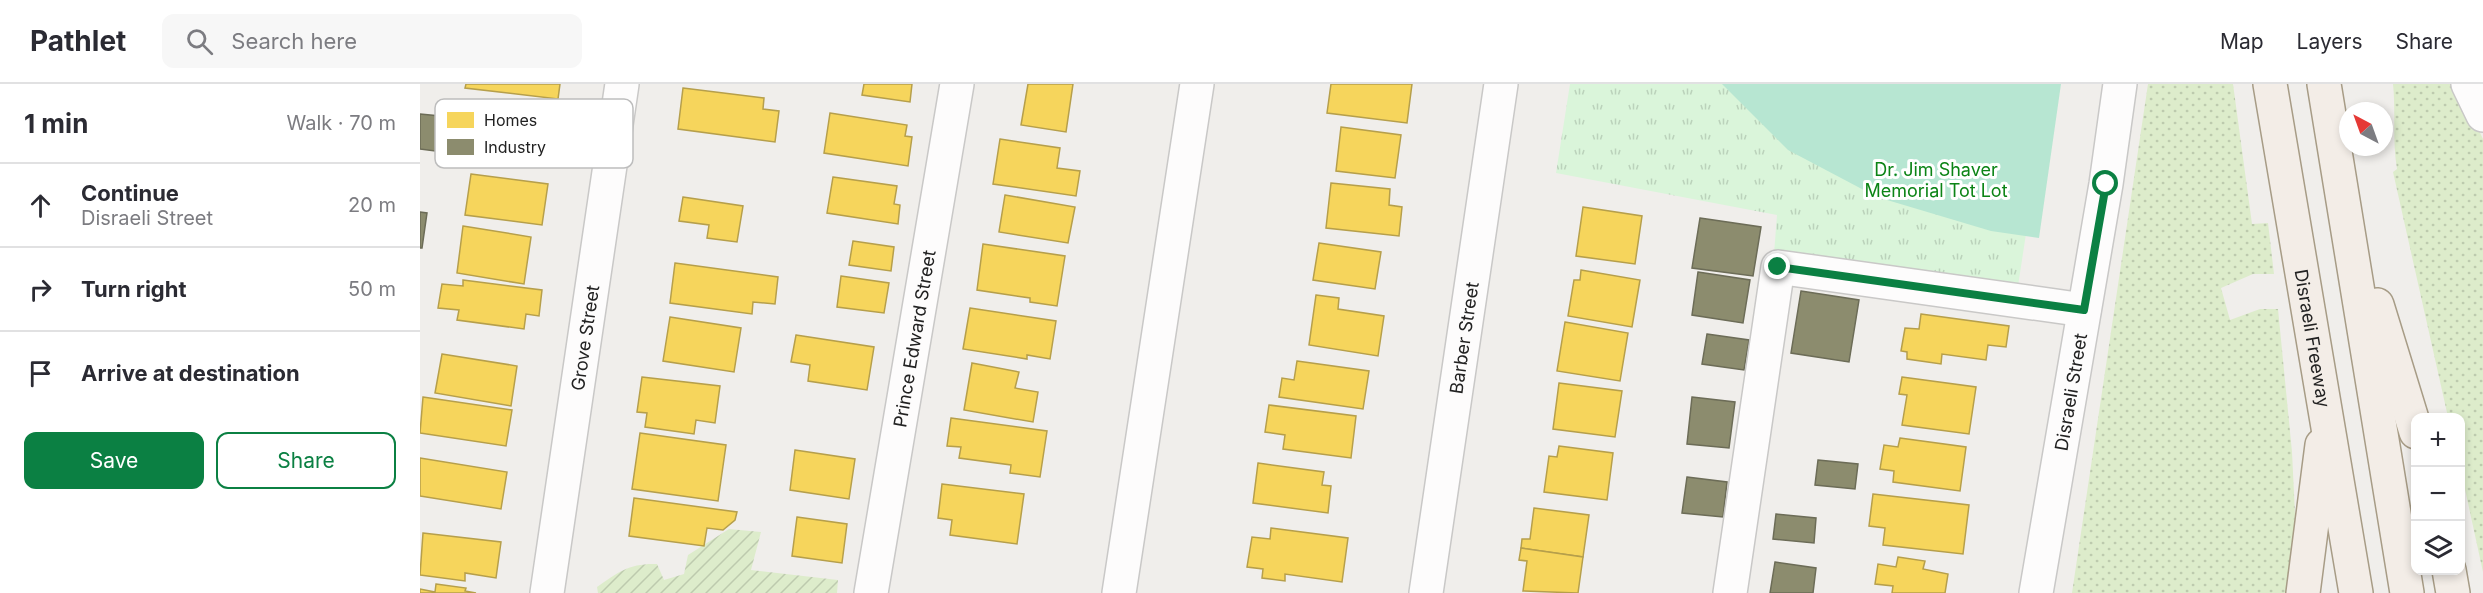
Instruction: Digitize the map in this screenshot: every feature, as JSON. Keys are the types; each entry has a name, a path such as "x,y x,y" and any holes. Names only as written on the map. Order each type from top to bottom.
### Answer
{"main road":[{"name":"Disraeli Freeway","path":"2270,84 2356,593"},
{"path":"2324,84 2407,593"},
{"path":"2339,177 2411,419"},
{"path":"2303,593 2326,411"},
{"path":"2450,575 2453,593"}],"street":[{"name":"Grove Street","path":"620,99 622,84"},
{"name":"Prince Edward Street","path":"871,593 957,84"},
{"path":"1119,593 1197,84"},
{"name":"Barber Street","path":"1426,593 1501,84"},
{"name":"Disraeli Street","path":"2036,593 2106,184 2120,84"},
{"path":"2468,84 2483,115"},
{"name":"Grove Street","path":"547,593 610,168"},
{"path":"1730,593 1778,267 2084,310"}],"green space":[{"name":"Dr. Jim Shaver Memorial Tot Lot","path":"1570,84 2049,84 2018,286 1774,254 1777,215 1556,173"},
{"path":"1722,84 2061,84 2039,238 1991,231 1877,197 1788,150"},
{"path":"2148,84 2233,84 2252,224 2268,223 2274,274 2253,274 2221,288 2230,320 2260,309 2278,309 2292,452 2295,514 2289,593 2072,593"},
{"path":"2393,84 2456,84 2483,139 2483,572 2465,489 2465,413 2447,413 2393,172 2397,169"},
{"path":"729,529 761,532 751,570 838,580 837,593 598,593 597,587 611,577 625,569 639,565 657,564 664,580 684,574 688,555"}],"building: Homes":[{"path":"466,84 560,84 558,99 465,88"},
{"path":"864,84 912,84 910,102 862,95"},
{"path":"1028,84 1073,84 1066,132 1021,125"},
{"path":"1331,84 1412,84 1407,123 1327,113"},
{"path":"683,88 764,98 763,109 779,111 775,142 678,129"},
{"path":"830,113 907,125 905,136 912,137 908,166 824,153"},
{"path":"1341,127 1401,135 1395,178 1336,171"},
{"path":"1000,139 1060,148 1057,168 1080,171 1076,196 993,184"},
{"path":"471,174 548,184 542,225 465,215"},
{"path":"833,177 897,186 894,204 900,205 898,224 827,213"},
{"path":"1331,183 1390,189 1389,205 1402,207 1399,236 1326,228"},
{"path":"1005,195 1075,207 1068,243 999,232"},
{"path":"683,197 743,206 737,242 707,238 709,225 679,221"},
{"path":"1583,207 1642,216 1635,264 1576,256"},
{"path":"463,226 531,237 524,284 457,273"},
{"path":"853,241 894,247 891,271 849,265"},
{"path":"1319,243 1381,252 1375,289 1313,280"},
{"path":"983,244 1065,256 1057,306 1030,302 1030,298 977,290"},
{"path":"675,263 778,277 775,304 753,302 752,314 670,303"},
{"path":"1581,270 1640,280 1632,327 1568,316 1574,280 1580,280"},
{"path":"841,276 889,283 884,313 837,307"},
{"path":"463,280 542,290 539,316 526,314 524,329 457,320 459,310 438,308 442,284 463,286"},
{"path":"1316,295 1339,298 1338,309 1384,316 1378,356 1309,345"},
{"path":"970,308 1056,321 1050,359 1027,355 1027,359 963,349"},
{"path":"1921,314 2009,326 2006,347 1988,345 1986,360 1942,354 1941,364 1907,359 1907,352 1901,351 1905,328 1919,329"},
{"path":"670,317 741,328 734,372 663,361"},
{"path":"1565,322 1628,333 1620,381 1557,371"},
{"path":"796,335 874,347 867,390 808,381 810,365 791,362"},
{"path":"442,354 517,366 511,406 435,393"},
{"path":"1297,361 1369,371 1363,409 1279,397 1282,378 1294,380"},
{"path":"972,363 1019,372 1015,388 1038,392 1033,422 964,410"},
{"path":"642,377 720,386 715,423 696,420 694,434 645,427 647,413 637,412"},
{"path":"1902,377 1976,387 1969,434 1902,425 1907,395 1899,394"},
{"path":"1559,383 1622,391 1615,437 1553,429"},
{"path":"423,397 512,410 506,446 420,433"},
{"path":"1269,405 1356,416 1351,458 1283,449 1285,435 1265,432"},
{"path":"951,418 1047,431 1040,477 1010,473 1011,465 959,458 961,447 947,446"},
{"path":"640,433 726,445 718,501 632,489"},
{"path":"1900,438 1966,447 1960,491 1893,482 1894,471 1880,469 1884,445 1898,447"},
{"path":"1559,446 1613,453 1607,500 1544,492 1549,456 1557,457"},
{"path":"795,450 855,459 849,499 790,490"},
{"path":"420,458 507,472 501,509 420,496"},
{"path":"1258,463 1324,472 1322,485 1331,486 1328,513 1253,503"},
{"path":"942,484 1024,494 1017,544 950,535 952,520 938,518"},
{"path":"1873,494 1969,505 1963,554 1883,545 1885,528 1869,526"},
{"path":"634,498 737,512 735,520 723,530 707,528 704,546 629,536"},
{"path":"1534,508 1589,515 1583,557 1521,548 1522,539 1530,539"},
{"path":"797,517 847,524 842,563 792,556"},
{"path":"1271,528 1348,538 1342,582 1285,574 1285,581 1262,578 1263,569 1247,567 1252,537 1270,539"},
{"path":"423,533 501,542 496,578 465,573 465,581 420,575"},
{"path":"1521,548 1583,557 1578,593 1523,591 1527,561 1519,560"},
{"path":"1898,557 1925,561 1923,569 1948,574 1945,593 1892,593 1893,586 1875,584 1878,564 1896,567"},
{"path":"436,584 466,588 465,591 476,593 420,593 420,589 435,592"}],"building: Industry":[{"path":"420,114 435,116 435,151 420,149"},
{"path":"420,212 427,213 422,248 420,248"},
{"path":"1700,218 1761,227 1753,276 1692,268"},
{"path":"1698,272 1750,280 1743,323 1692,315"},
{"path":"1801,291 1859,300 1849,362 1791,353"},
{"path":"1707,334 1749,340 1744,370 1702,364"},
{"path":"1692,397 1735,402 1729,448 1687,444"},
{"path":"1818,460 1858,464 1855,489 1815,485"},
{"path":"1687,477 1727,482 1723,517 1682,513"},
{"path":"1776,514 1816,518 1814,543 1773,539"},
{"path":"1775,562 1816,568 1813,593 1770,593"}],"route":[{"path":"1778,267 2084,310 2106,184"}]}
